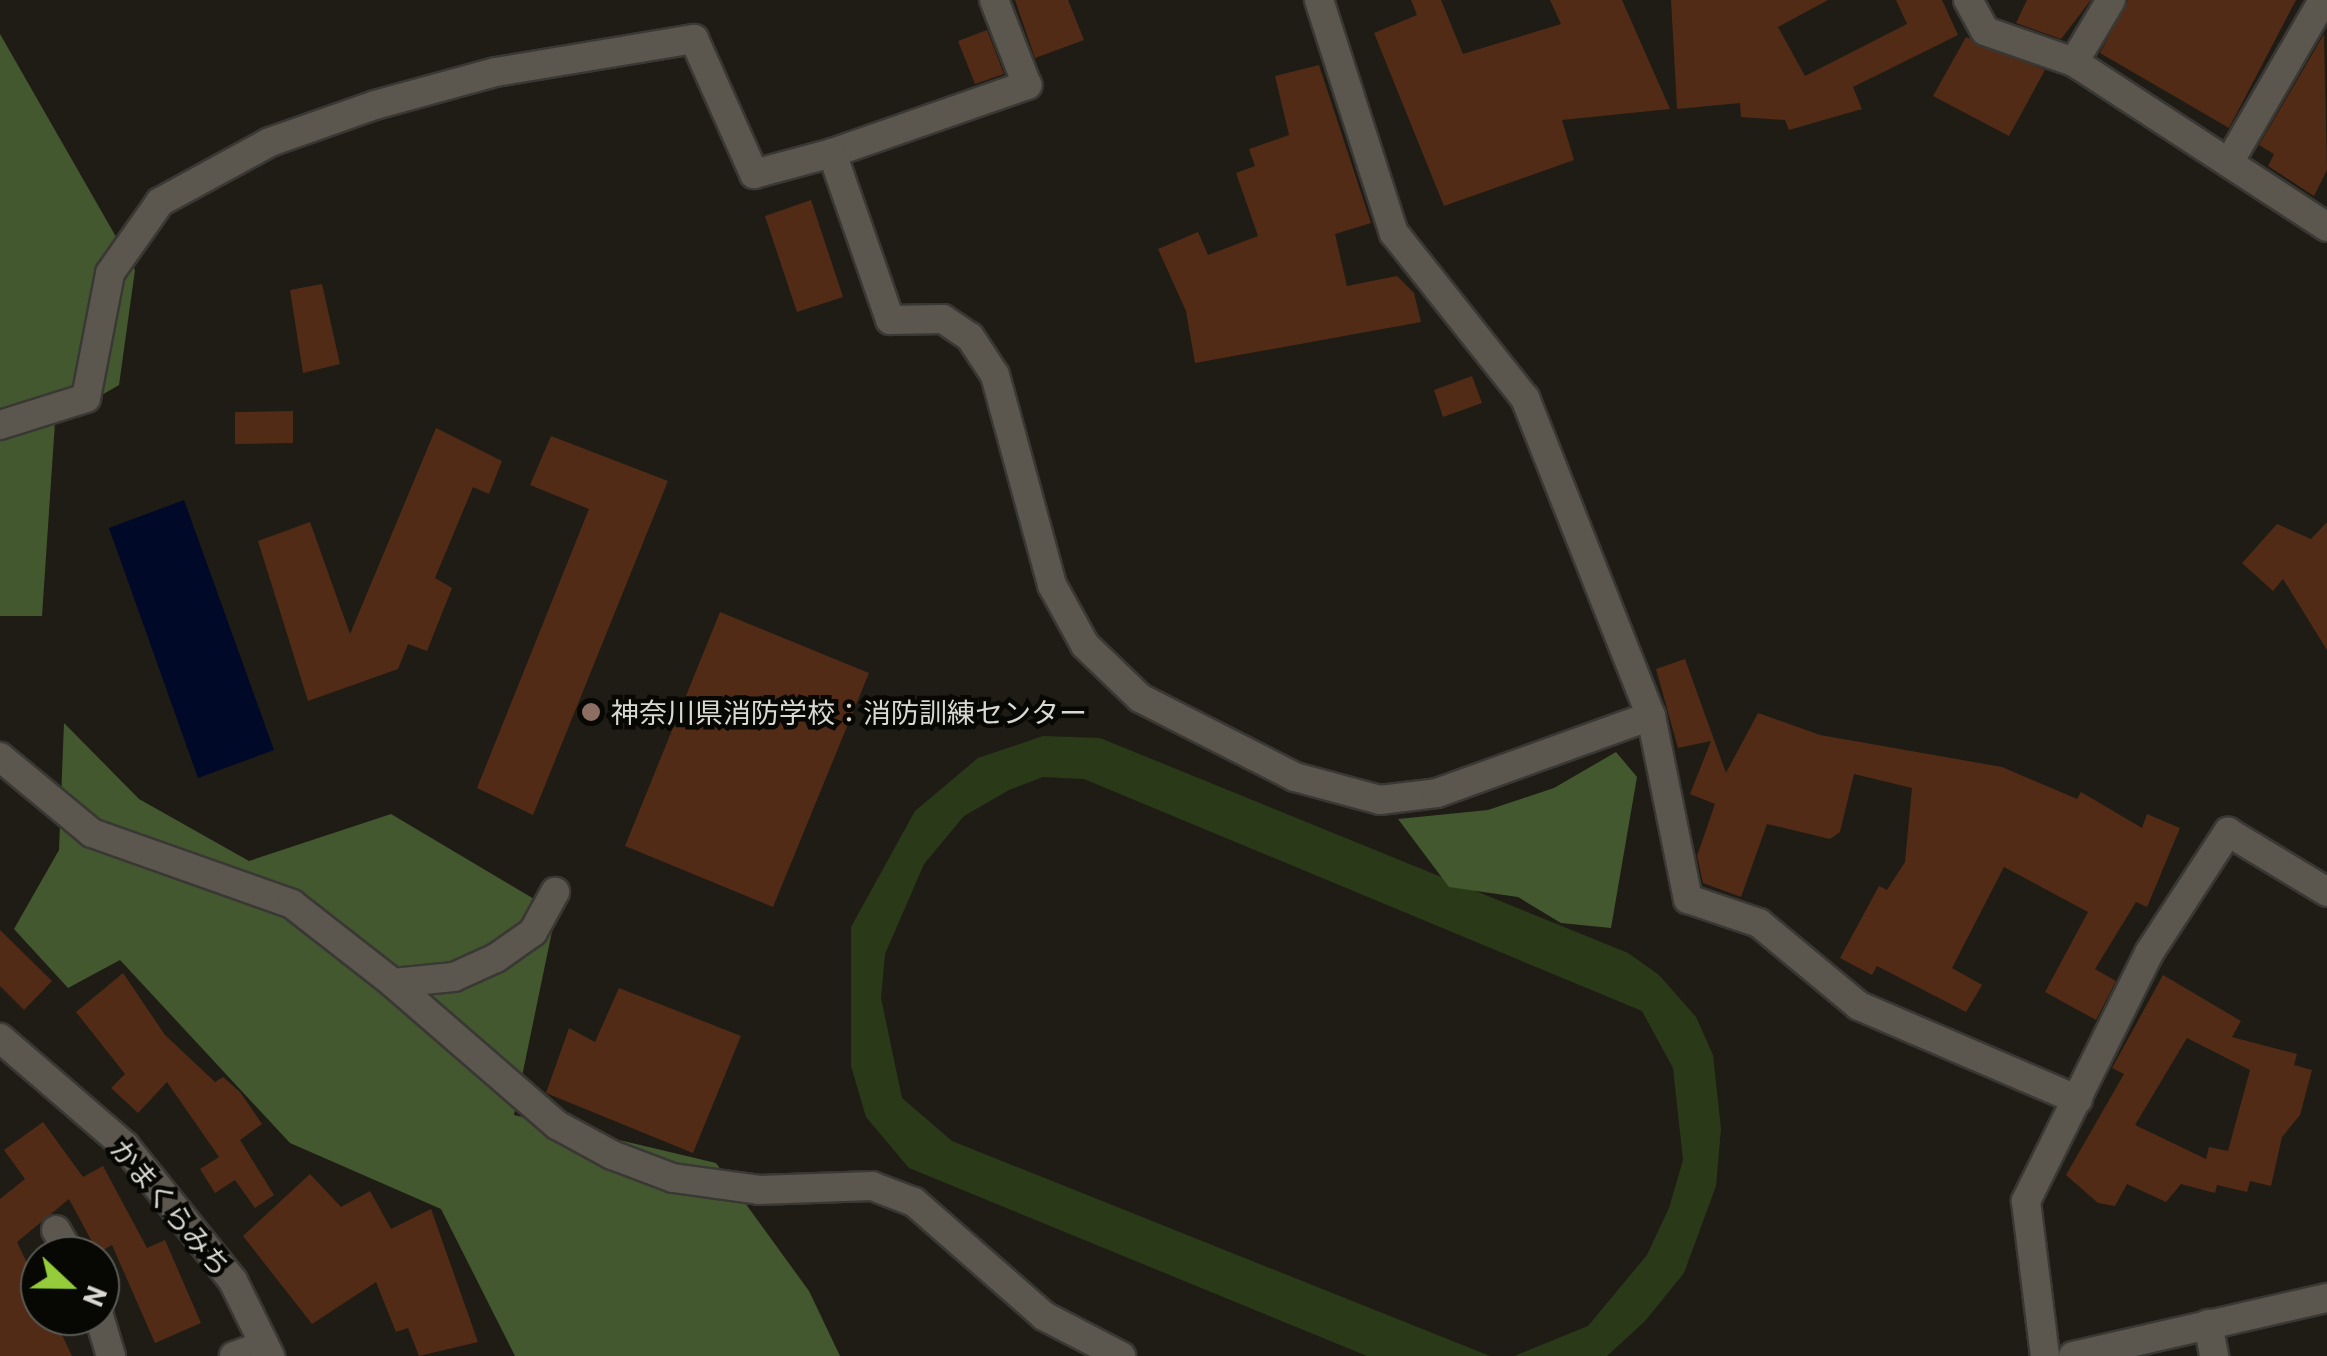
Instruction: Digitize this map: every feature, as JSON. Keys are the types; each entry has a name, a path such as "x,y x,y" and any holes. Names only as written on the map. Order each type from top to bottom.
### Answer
{"street":[{"path":"0,426 86,398 110,272 160,202 270,142 375,104 496,72 694,39 754,174 832,153 1027,84 994,0"},
{"path":"1319,0 1394,234 1525,398 1651,716 1688,899 1759,924 1858,1006 2078,1100"},
{"path":"1968,0 1985,30 2074,62 2231,160 2327,228"},
{"path":"2074,62 2111,0"},
{"path":"2231,160 2323,0"},
{"path":"832,153 890,320 943,319 970,337 996,375 1052,584 1084,645 1140,698 1295,777 1380,800 1436,793 1651,716"},
{"path":"0,757 92,833 292,904 394,982 557,1125 612,1155 673,1178 759,1190 872,1186 914,1202 1044,1316 1121,1356"},
{"path":"2044,1356 2026,1201 2149,953 2228,832 2327,892"},
{"path":"394,982 454,976 496,958 533,932 555,892"},
{"name":"かまくらみち","path":"0,1038 125,1146 233,1282 267,1350"},
{"path":"56,1230 59,1236"},
{"path":"2072,1356 2327,1298"},
{"path":"2208,1324 2214,1356"},
{"path":"234,1356 267,1350"}],"green space":[{"path":"0,34 135,270 119,385 55,422 42,616 0,616"},
{"path":"64,723 139,799 249,861 391,814 556,912 514,1115 716,1163 809,1291 840,1356 515,1356 441,1209 290,1143 120,960 68,988 14,929 59,850"},
{"path":"1043,736 1100,738 1628,953 1659,975 1696,1017 1713,1055 1721,1129 1716,1186 1684,1273 1645,1321 1607,1356 1514,1356 1588,1326 1647,1255 1669,1208 1683,1160 1673,1068 1642,1011 1084,779 1043,777 1009,790 964,816 924,864 885,954 881,998 902,1098 952,1141 1490,1356 1367,1356 909,1168 866,1117 851,1066 851,927 915,811 978,758"},
{"path":"1616,752 1637,777 1611,928 1561,923 1518,897 1449,887 1398,819 1488,810 1554,788"}],"water":[{"path":"184,500 274,750 198,778 109,528"}],"building":[{"path":"1015,0 1068,0 1084,40 1035,58"},
{"path":"1411,0 1441,0 1463,54 1561,24 1550,0 1622,0 1670,109 1562,120 1574,160 1444,206 1374,33 1417,15"},
{"path":"1671,0 1828,0 1778,27 1805,76 1907,24 1896,0 1942,0 1958,35 1853,87 1862,109 1789,130 1785,120 1741,117 1740,103 1677,109"},
{"path":"2027,0 2091,0 2061,39 2016,23"},
{"path":"2128,0 2296,0 2229,128 2100,53"},
{"path":"987,30 1004,74 975,84 958,41"},
{"path":"2324,34 2327,170 2314,196 2268,166 2274,154 2259,145"},
{"path":"1966,37 2045,70 2009,136 1933,96"},
{"path":"1319,65 1371,223 1335,234 1347,286 1397,276 1414,293 1421,322 1195,363 1186,311 1158,249 1198,232 1208,255 1258,236 1236,173 1255,166 1249,149 1289,135 1275,76"},
{"path":"811,200 843,297 797,312 765,216"},
{"path":"322,284 340,364 303,373 290,290"},
{"path":"1472,376 1482,403 1443,417 1434,390"},
{"path":"293,411 293,443 235,444 235,412"},
{"path":"436,428 502,461 489,494 473,487 435,578 452,588 427,651 408,644 398,669 308,701 258,541 310,522 350,634"},
{"path":"551,436 668,481 533,815 477,788 589,509 530,485"},
{"path":"2327,522 2327,650 2283,579 2273,591 2242,563 2277,524 2311,539"},
{"path":"720,612 869,673 773,907 625,846"},
{"path":"1685,659 1726,773 1758,713 1820,735 2002,767 2077,799 2081,792 2142,828 2147,814 2180,828 2147,907 2136,902 2095,969 2116,981 2096,1020 2045,992 2088,912 2004,867 1952,968 1982,985 1966,1012 1877,966 1872,975 1840,958 1879,886 1887,890 1905,862 1912,788 1854,774 1840,832 1830,839 1767,824 1741,897 1703,883 1697,856 1715,804 1690,794 1711,741 1678,748 1656,669"},
{"path":"0,930 52,981 24,1010 0,986"},
{"path":"123,973 165,1035 215,1082 223,1077 240,1092 262,1124 240,1140 274,1195 255,1208 235,1180 215,1193 200,1169 219,1157 167,1082 138,1113 111,1088 125,1074 76,1012"},
{"path":"2163,975 2241,1021 2232,1037 2297,1054 2294,1065 2312,1070 2300,1115 2282,1137 2271,1186 2250,1181 2247,1192 2217,1185 2215,1193 2181,1184 2166,1202 2127,1184 2115,1206 2098,1203 2066,1175 2124,1074 2112,1068","holes":["2187,1038 2250,1070 2228,1151 2209,1147 2206,1159 2135,1125"]},
{"path":"619,988 741,1036 693,1153 546,1093 569,1028 595,1042"},
{"path":"43,1122 83,1177 103,1166 147,1248 165,1240 201,1323 155,1343 120,1263 120,1236 89,1236 69,1199 17,1242 20,1336 62,1336 72,1356 0,1356 0,1199 25,1179 4,1150"},
{"path":"310,1174 341,1207 370,1191 391,1229 431,1209 478,1342 419,1356 408,1328 396,1332 376,1282 312,1324 243,1236"}],"place":[{"name":"神奈川県消防学校：消防訓練センター","path":"591,712"}]}
